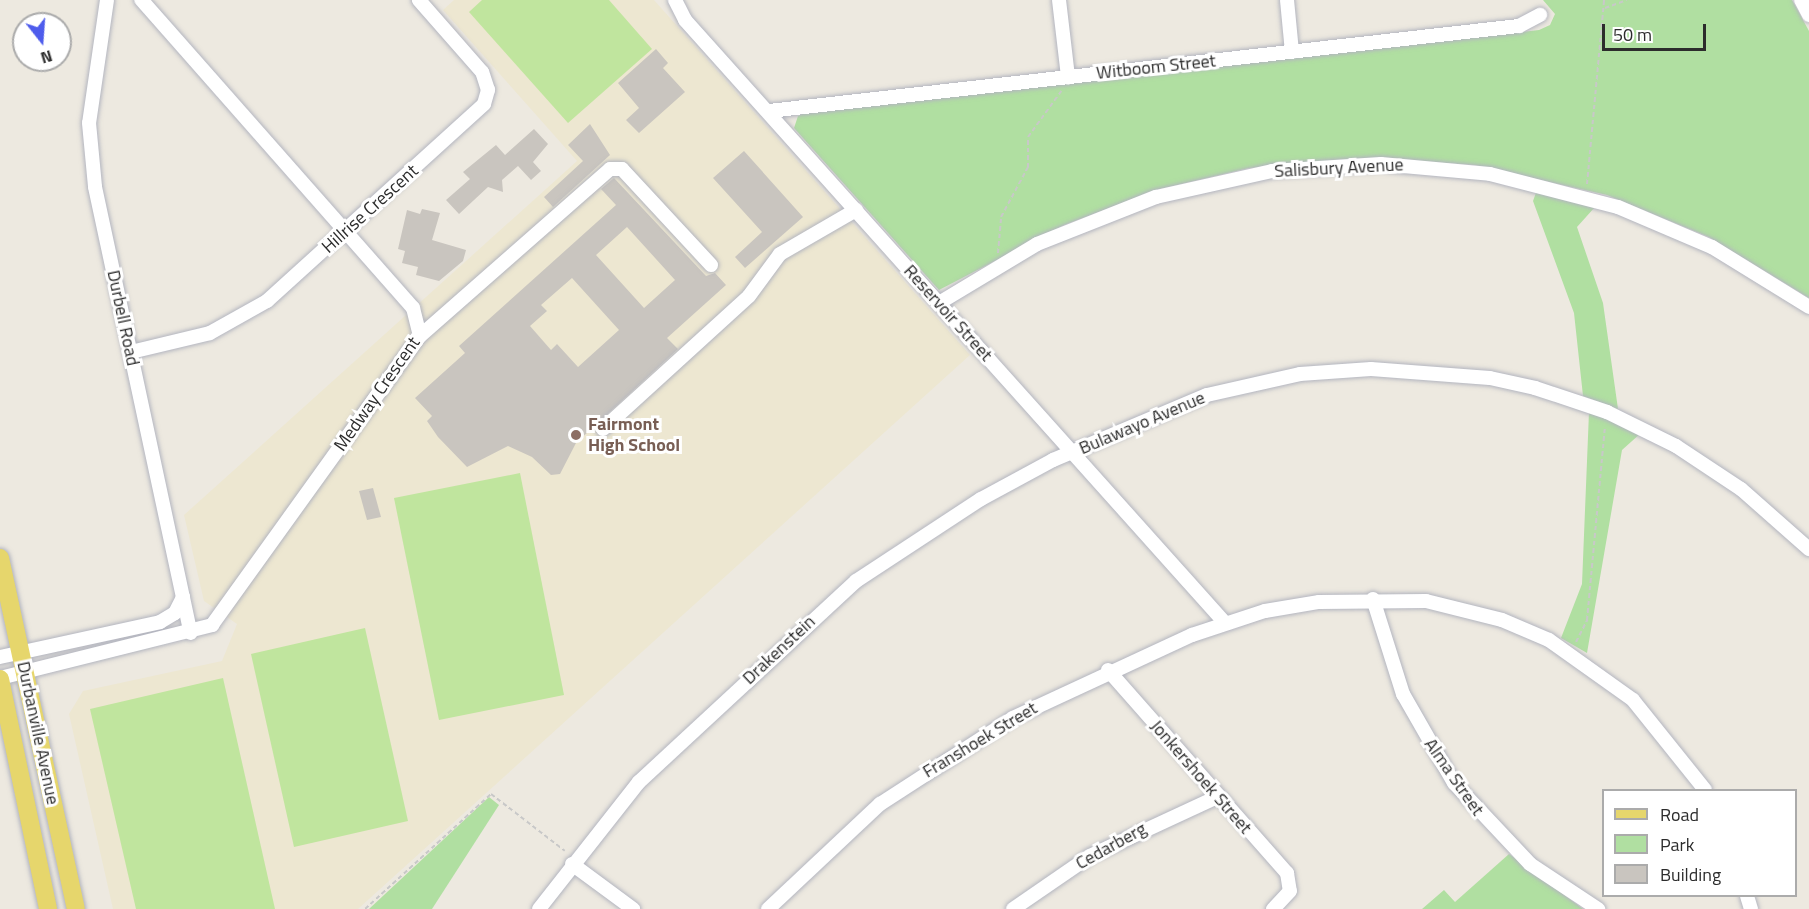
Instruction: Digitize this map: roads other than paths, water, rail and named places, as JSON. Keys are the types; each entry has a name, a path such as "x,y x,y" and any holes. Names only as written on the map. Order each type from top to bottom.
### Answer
{"main road":[{"name":"Durbanville Avenue","path":"0,558 76,909"},
{"name":"Durbanville Avenue","path":"0,679 48,909"}],"street":[{"name":"Durbell Road","path":"107,0 89,123 95,187 191,633"},
{"name":"Medway Crescent","path":"0,679 25,671 191,633 223,615 420,336 417,314 346,230 141,0"},
{"name":"Hillrise Crescent","path":"131,351 197,337 237,319 267,301 488,98 482,72 418,0"},
{"name":"Reservoir Street","path":"675,0 685,20 770,111 1225,623"},
{"path":"1059,0 1068,77"},
{"path":"1287,0 1292,52"},
{"path":"1801,0 1809,15"},
{"name":"Witboom Street","path":"770,111 1519,26 1540,15"},
{"name":"Salisbury Avenue","path":"939,303 997,267 1118,209 1194,186 1272,171 1418,165 1490,174 1586,196 1702,242 1809,307"},
{"path":"420,336 610,169 622,169 711,265"},
{"path":"603,429 749,296 780,254 856,210"},
{"name":"Bulawayo Avenue","path":"1072,453 1207,395 1335,370 1407,369 1490,378 1607,412 1707,465 1809,549"},
{"name":"Drakenstein","path":"539,909 572,864 639,782 856,581 981,499 1072,453"},
{"path":"0,657 160,622 175,613 183,597"},
{"name":"Franshoek Street","path":"768,909 880,804 983,735 1108,670 1225,623 1292,606 1373,599 1477,612 1571,653 1653,721 1704,789"},
{"name":"Alma Street","path":"1373,599 1403,694 1454,783 1530,864 1598,909"},
{"name":"Jonkershoek Street","path":"1108,670 1216,797 1287,873 1291,885 1273,909"},
{"name":"Cedarberg","path":"1013,909 1090,856 1216,797"},
{"path":"572,864 633,909"}],"place":[{"name":"Fairmont High School","path":"576,435"}]}
